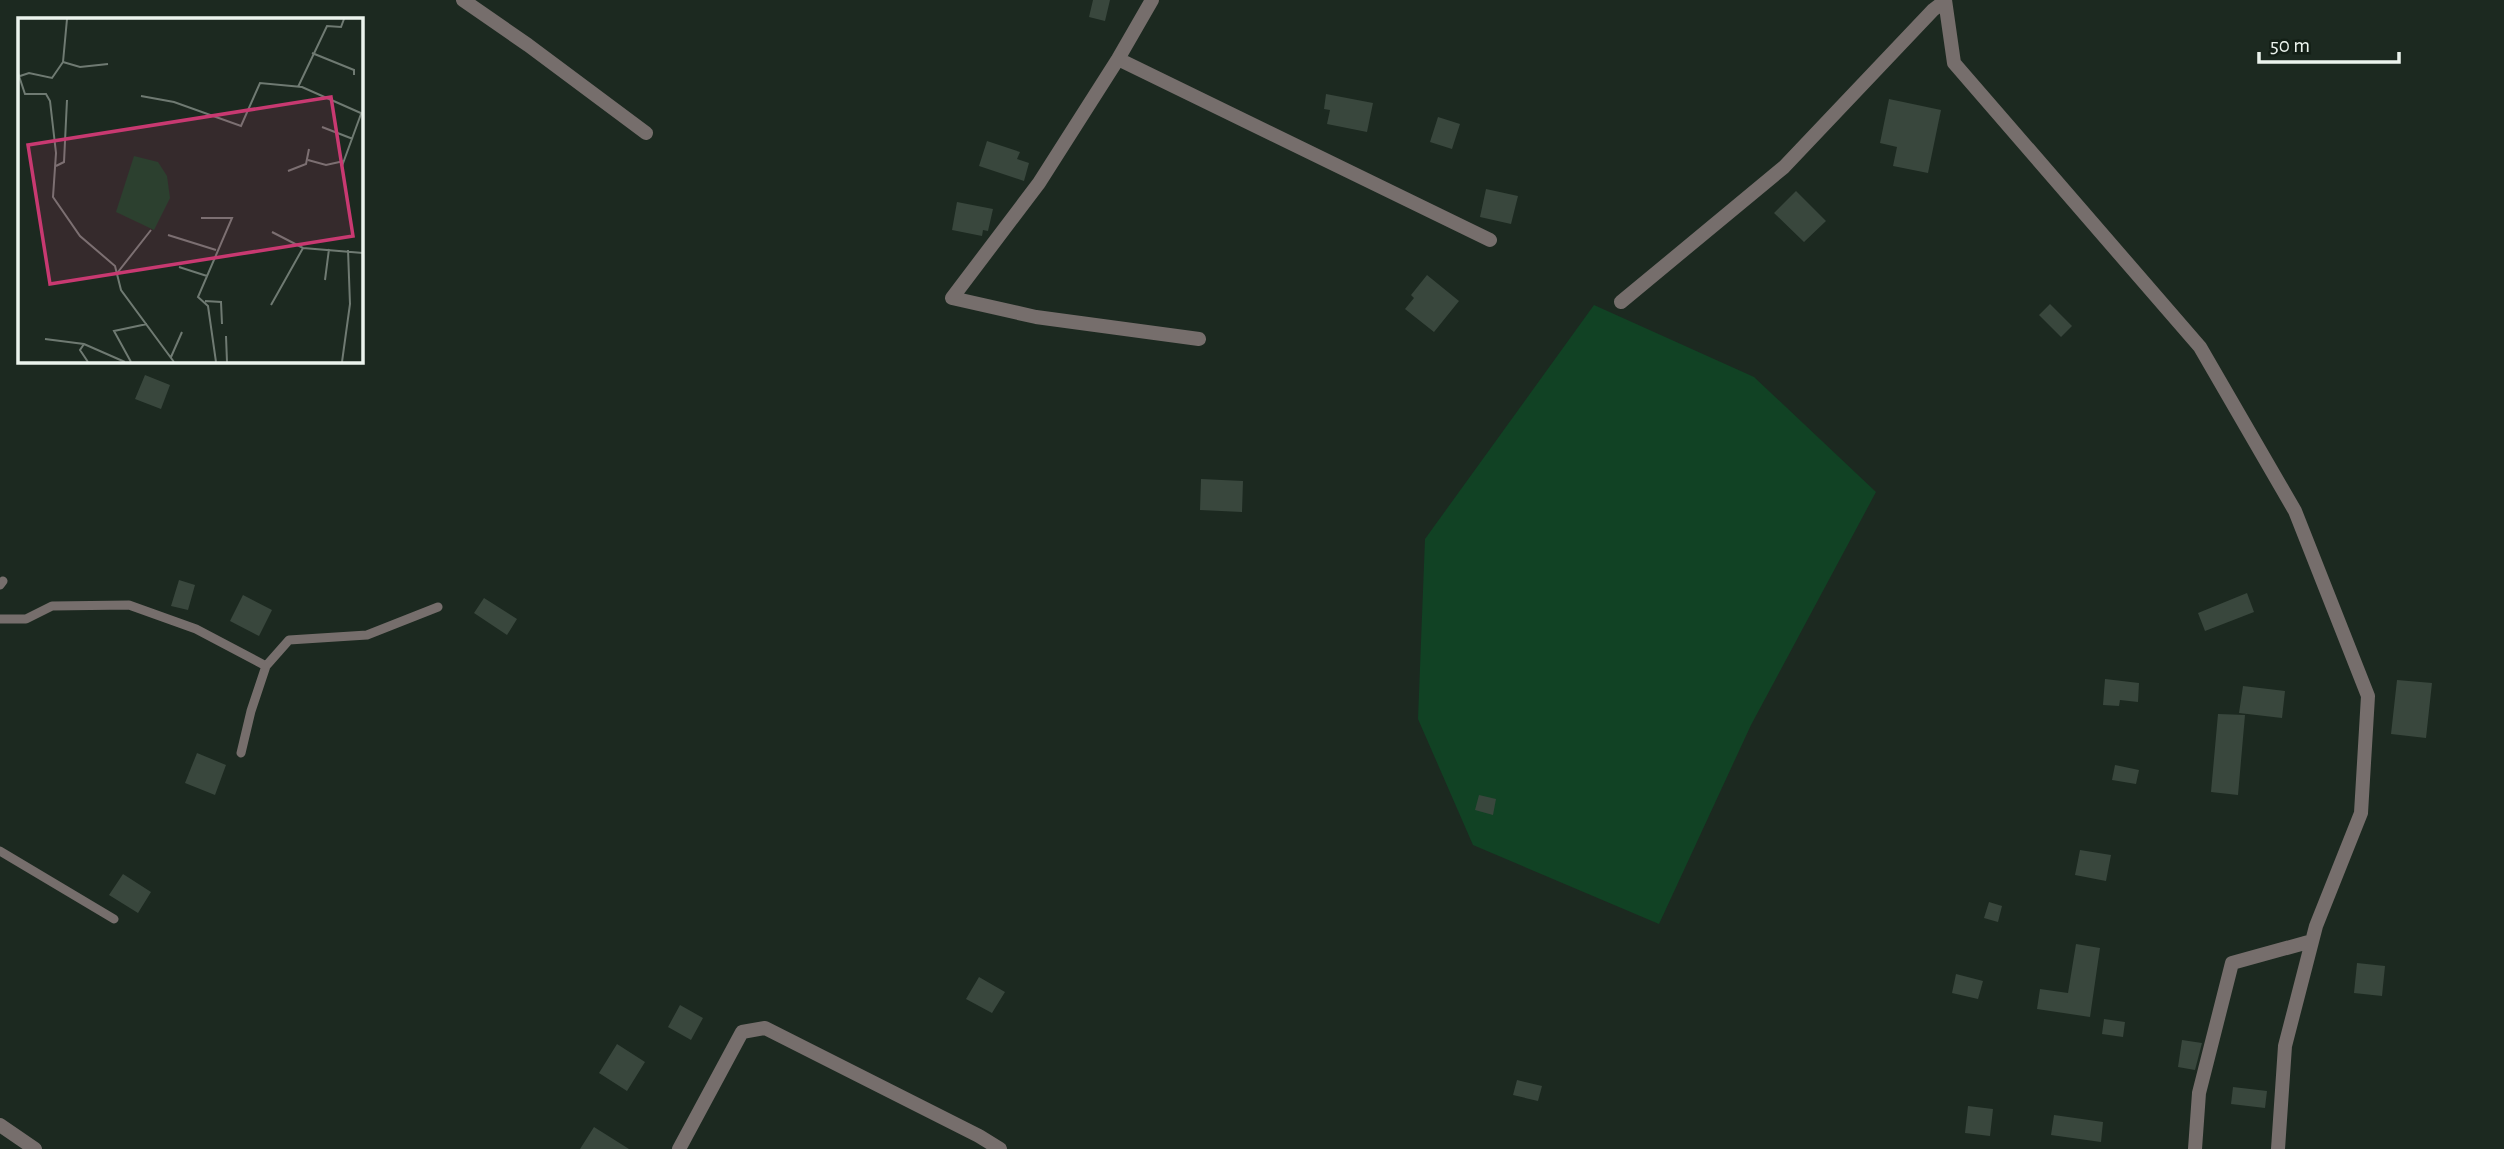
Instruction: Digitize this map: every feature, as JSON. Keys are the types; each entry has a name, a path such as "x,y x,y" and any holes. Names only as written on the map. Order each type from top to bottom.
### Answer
{"street":[{"path":"463,0 646,133"},
{"path":"1152,0 1039,183 952,298 1036,317 1199,339"},
{"path":"1621,302 1784,167 1933,10 1945,1 1954,63 2200,347 2295,512 2368,696 2361,813 2312,941 2285,1046 2278,1149"},
{"path":"1118,59 1490,240"},
{"path":"2195,1149 2199,1093 2232,962 2312,941"},
{"path":"679,1149 742,1032 765,1028 1000,1149"},
{"path":"0,1125 35,1149"}],"lane":[{"path":"0,619 26,619 52,606 129,606 196,629 266,666"},
{"path":"242,753 251,711 266,666 289,640 367,635 438,607"},
{"path":"0,852 114,919"}],"green space":[{"path":"1594,305 1754,377 1876,492 1751,725 1659,924 1473,845 1418,719 1425,539"}],"building":[{"path":"1093,0 1110,0 1105,21 1089,17"},
{"path":"1326,94 1373,103 1367,132 1327,124 1330,110 1324,109"},
{"path":"1889,99 1941,110 1928,173 1893,166 1897,147 1880,143"},
{"path":"1438,117 1460,124 1452,149 1430,142"},
{"path":"987,141 1020,152 1017,159 1029,163 1024,181 979,166"},
{"path":"1486,189 1518,196 1511,224 1480,217"},
{"path":"1796,191 1826,221 1804,242 1774,213"},
{"path":"957,202 993,209 988,231 983,230 982,236 952,230"},
{"path":"1427,275 1459,301 1434,332 1405,309 1414,298 1411,295"},
{"path":"2050,304 2072,326 2061,337 2039,315"},
{"path":"145,375 170,385 161,409 135,399"},
{"path":"1201,479 1243,481 1242,512 1200,510"},
{"path":"179,580 195,585 188,610 171,606"},
{"path":"2247,593 2254,612 2205,631 2198,613"},
{"path":"243,595 272,610 259,636 230,621"},
{"path":"484,598 517,619 507,635 474,613"},
{"path":"2105,679 2139,683 2138,702 2120,700 2119,706 2103,705"},
{"path":"2397,680 2432,683 2426,738 2391,734"},
{"path":"2243,686 2285,691 2282,718 2239,713"},
{"path":"2218,714 2245,715 2238,795 2211,792"},
{"path":"197,753 226,765 215,795 185,783"},
{"path":"2115,765 2139,770 2136,784 2112,780"},
{"path":"1479,795 1496,799 1493,815 1475,810"},
{"path":"2080,850 2111,855 2106,881 2075,875"},
{"path":"123,874 151,892 138,913 109,895"},
{"path":"1989,902 2002,906 1998,922 1984,918"},
{"path":"2076,944 2100,948 2090,1017 2037,1009 2040,989 2068,993"},
{"path":"2357,963 2385,966 2382,996 2354,993"},
{"path":"1956,974 1983,981 1978,999 1952,993"},
{"path":"979,977 1005,992 992,1013 966,999"},
{"path":"680,1005 703,1018 691,1040 668,1027"},
{"path":"2104,1019 2125,1022 2123,1037 2102,1034"},
{"path":"2182,1040 2202,1043 2195,1070 2178,1067"},
{"path":"617,1044 645,1062 627,1091 599,1073"},
{"path":"1517,1080 1542,1086 1538,1101 1513,1095"},
{"path":"2233,1087 2267,1091 2265,1108 2231,1104"},
{"path":"1968,1106 1993,1109 1990,1136 1965,1133"},
{"path":"2054,1115 2103,1122 2101,1142 2051,1135"},
{"path":"594,1127 629,1149 580,1149"}]}
